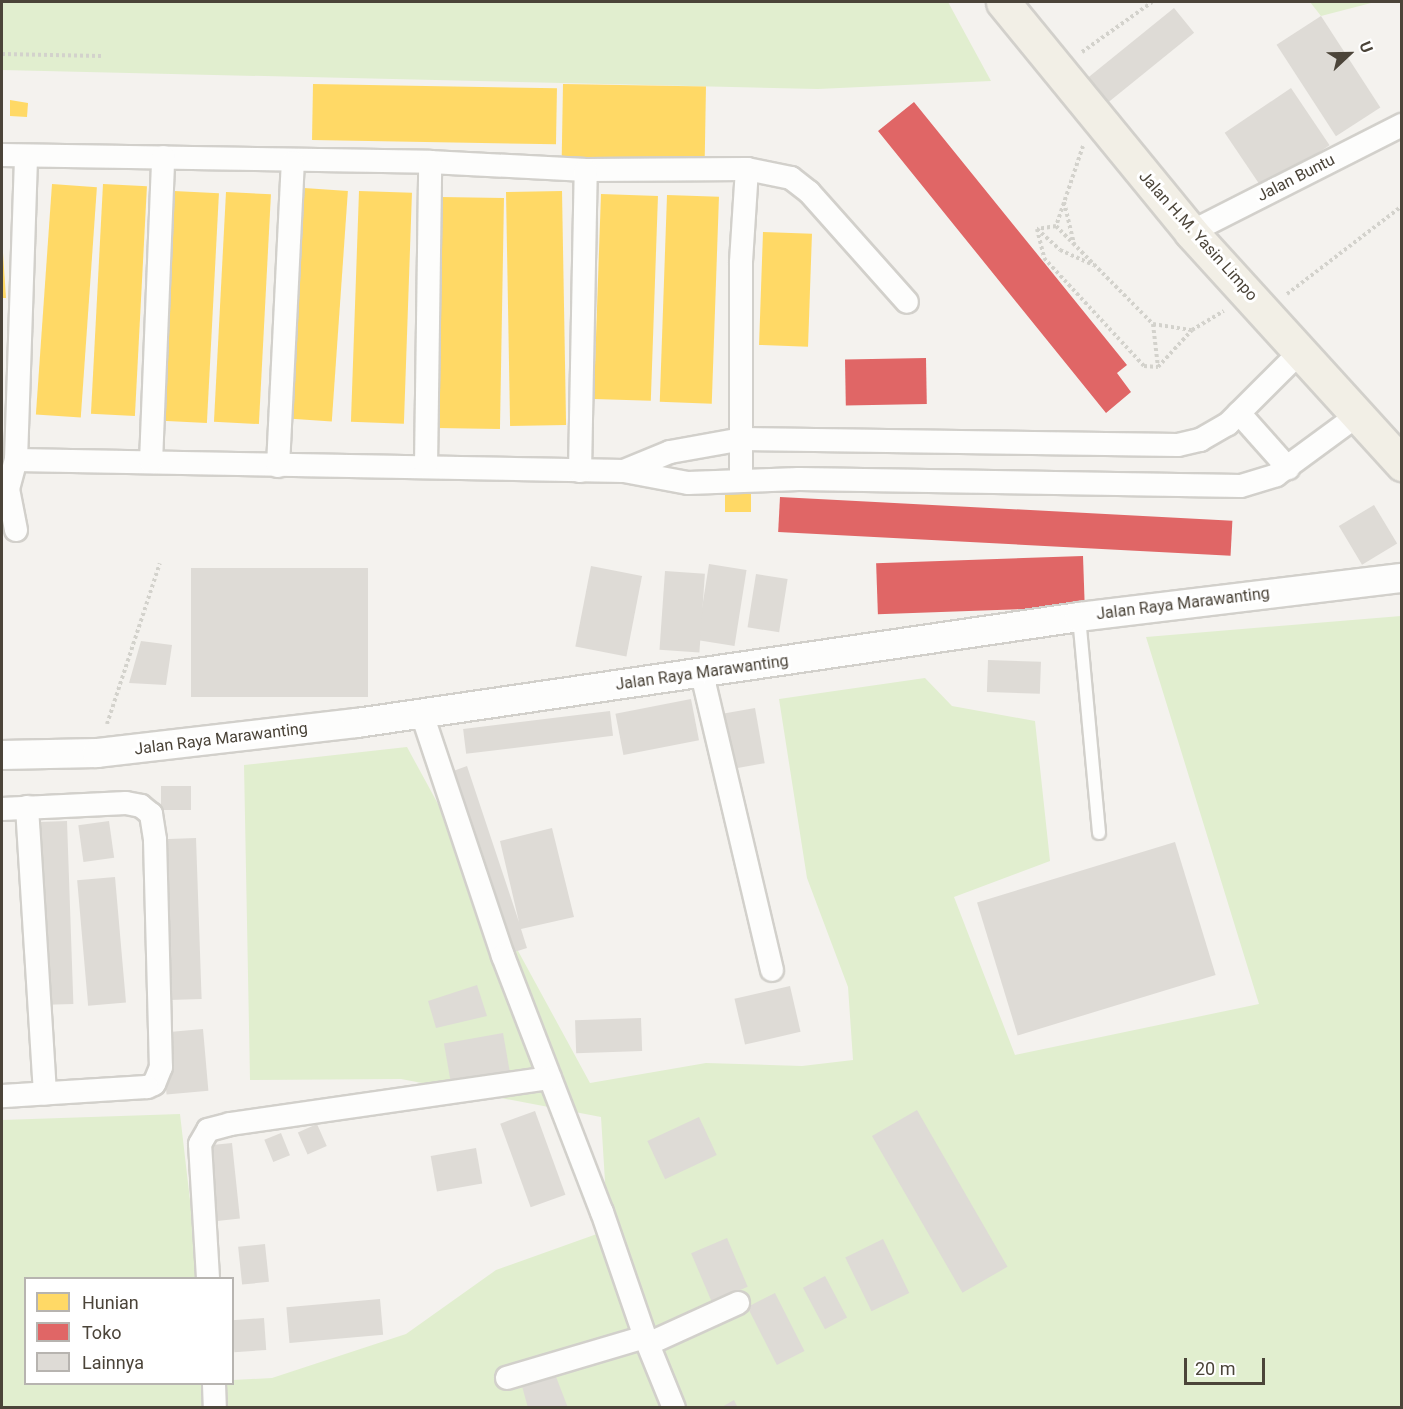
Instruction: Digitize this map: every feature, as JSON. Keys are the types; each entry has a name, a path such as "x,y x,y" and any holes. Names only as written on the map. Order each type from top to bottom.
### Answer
{"main road":[{"name":"Jalan H.M. Yasin Limpo","path":"1003,2 1094,117 1191,232 1302,350 1401,464"}],"street":[{"name":"Jalan Buntu","path":"1191,232 1401,125"},
{"path":"2,155 163,157 293,162 430,162 586,170 747,169 791,178 809,192 907,302"},
{"path":"16,530 5,489 16,460 11,324 26,156"},
{"path":"151,462 163,157"},
{"path":"278,466 293,162"},
{"path":"426,466 430,162"},
{"path":"741,481 741,252 747,169"},
{"path":"580,471 586,170"},
{"path":"624,471 670,452 742,439 1178,446 1217,431 1239,413 1302,350"},
{"path":"1239,413 1288,468"},
{"path":"16,460 624,471 672,482 799,479 1241,486 1288,468 1359,414"},
{"path":"799,479 800,440"},
{"name":"Jalan Raya Marawanting","path":"2,755 97,753 422,714 1079,617 1401,578"},
{"path":"702,674 772,970"},
{"path":"422,714 503,956 646,1341 674,1407"},
{"path":"2,809 134,803 151,814 155,840 160,998 160,1067 157,1080 147,1087 2,1096"},
{"path":"27,807 45,1093"},
{"path":"208,1277 200,1144 208,1130 230,1124 550,1078"},
{"path":"507,1378 646,1341 738,1303"},
{"path":"214,1385 215,1407"}],"lane":[{"path":"1079,617 1099,833"}],"path":[{"path":"1057,69 1152,2"},
{"path":"2,54 101,56"},
{"path":"1056,226 1094,117"},
{"path":"1064,201 1074,245"},
{"path":"1158,367 1192,330 1257,303 1401,206"},
{"path":"1037,229 1056,226"},
{"path":"1056,226 1154,324 1192,330"},
{"path":"1037,229 1060,250 1096,266"},
{"path":"1037,229 1044,258 1144,366 1158,367"},
{"path":"1154,324 1158,367"},
{"path":"97,753 160,563"}],"green space":[{"path":"2,2 948,2 991,81 818,89 2,70"},
{"path":"1310,2 1375,2 1321,16"},
{"path":"1401,616 1401,1407 2,1407 2,1120 180,1114 199,1277 24,1277 24,1385 234,1385 234,1380 272,1378 406,1334 496,1270 608,1230 601,1117 401,1079 250,1080 244,765 407,747 590,1083 706,1063 802,1066 853,1060 848,987 807,878 779,699 925,678 952,706 1035,721 1050,861 954,897 1015,1055 1259,1004 1146,637"}],"building: Hunian":[{"path":"313,84 557,88 556,144 312,140"},
{"path":"563,84 706,86 705,162 562,160"},
{"path":"10,100 28,103 27,117 10,116"},
{"path":"52,184 97,187 81,418 36,414"},
{"path":"103,184 147,186 135,416 91,414"},
{"path":"304,188 348,191 332,422 288,418"},
{"path":"174,191 219,193 207,423 162,421"},
{"path":"359,191 412,193 404,424 351,422"},
{"path":"562,191 566,425 510,426 506,192"},
{"path":"226,192 271,194 259,424 214,422"},
{"path":"601,194 658,196 651,401 594,399"},
{"path":"667,195 719,197 712,404 660,402"},
{"path":"441,197 504,198 500,429 437,428"},
{"path":"763,232 812,234 808,347 759,345"},
{"path":"2,238 6,298 2,298"},
{"path":"725,489 751,489 751,512 725,512"}],"building: Toko":[{"path":"914,102 1127,365 1117,373 1131,392 1106,413 878,131"},
{"path":"926,358 927,404 846,405 845,359"},
{"path":"780,497 1232,521 1231,556 778,532"},
{"path":"1083,556 1085,607 878,614 876,563"}],"building: Lainnya":[{"path":"1174,8 1194,33 1109,102 1089,77"},
{"path":"1321,16 1380,107 1336,136 1277,45"},
{"path":"1291,88 1330,145 1263,190 1225,133"},
{"path":"1374,505 1397,544 1362,565 1339,526"},
{"path":"709,564 747,570 734,646 697,640"},
{"path":"591,566 642,576 626,656 575,646"},
{"path":"191,568 368,568 368,697 191,697"},
{"path":"665,571 705,574 699,653 659,650"},
{"path":"756,574 788,579 779,632 748,627"},
{"path":"141,641 172,645 166,685 129,683"},
{"path":"988,660 1041,662 1040,694 987,692"},
{"path":"691,699 699,740 623,755 615,714"},
{"path":"755,708 765,763 732,769 723,714"},
{"path":"610,711 613,736 466,754 463,729"},
{"path":"467,766 519,922 500,841 552,828 574,917 521,929 527,948 505,955 445,774"},
{"path":"161,786 191,786 191,810 161,810"},
{"path":"67,821 73,1004 38,1005 32,822"},
{"path":"109,821 114,858 83,862 78,825"},
{"path":"196,838 202,999 161,1000 155,839"},
{"path":"1175,842 1216,975 1018,1035 977,903"},
{"path":"115,877 126,1003 88,1006 77,880"},
{"path":"477,985 487,1016 436,1028 428,1001"},
{"path":"790,986 801,1032 745,1045 734,999"},
{"path":"641,1018 642,1051 576,1053 575,1020"},
{"path":"203,1029 208,1091 167,1094 161,1033"},
{"path":"503,1033 510,1072 451,1083 444,1043"},
{"path":"917,1110 1007,1267 962,1293 872,1136"},
{"path":"535,1111 565,1195 531,1207 500,1124"},
{"path":"699,1117 717,1155 665,1179 647,1141"},
{"path":"317,1124 327,1146 308,1154 298,1133"},
{"path":"281,1133 290,1155 273,1162 264,1140"},
{"path":"232,1143 240,1219 215,1221 207,1146"},
{"path":"476,1148 482,1183 437,1191 431,1156"},
{"path":"727,1238 748,1287 712,1302 691,1253"},
{"path":"883,1239 909,1293 872,1311 845,1257"},
{"path":"265,1244 269,1282 242,1285 238,1247"},
{"path":"825,1276 847,1317 825,1329 803,1288"},
{"path":"775,1293 805,1351 777,1365 747,1307"},
{"path":"380,1299 383,1335 289,1343 286,1307"},
{"path":"264,1318 266,1350 234,1352 234,1320"},
{"path":"555,1374 568,1408 528,1408 522,1386"},
{"path":"734,1400 738,1408 720,1408"}]}
